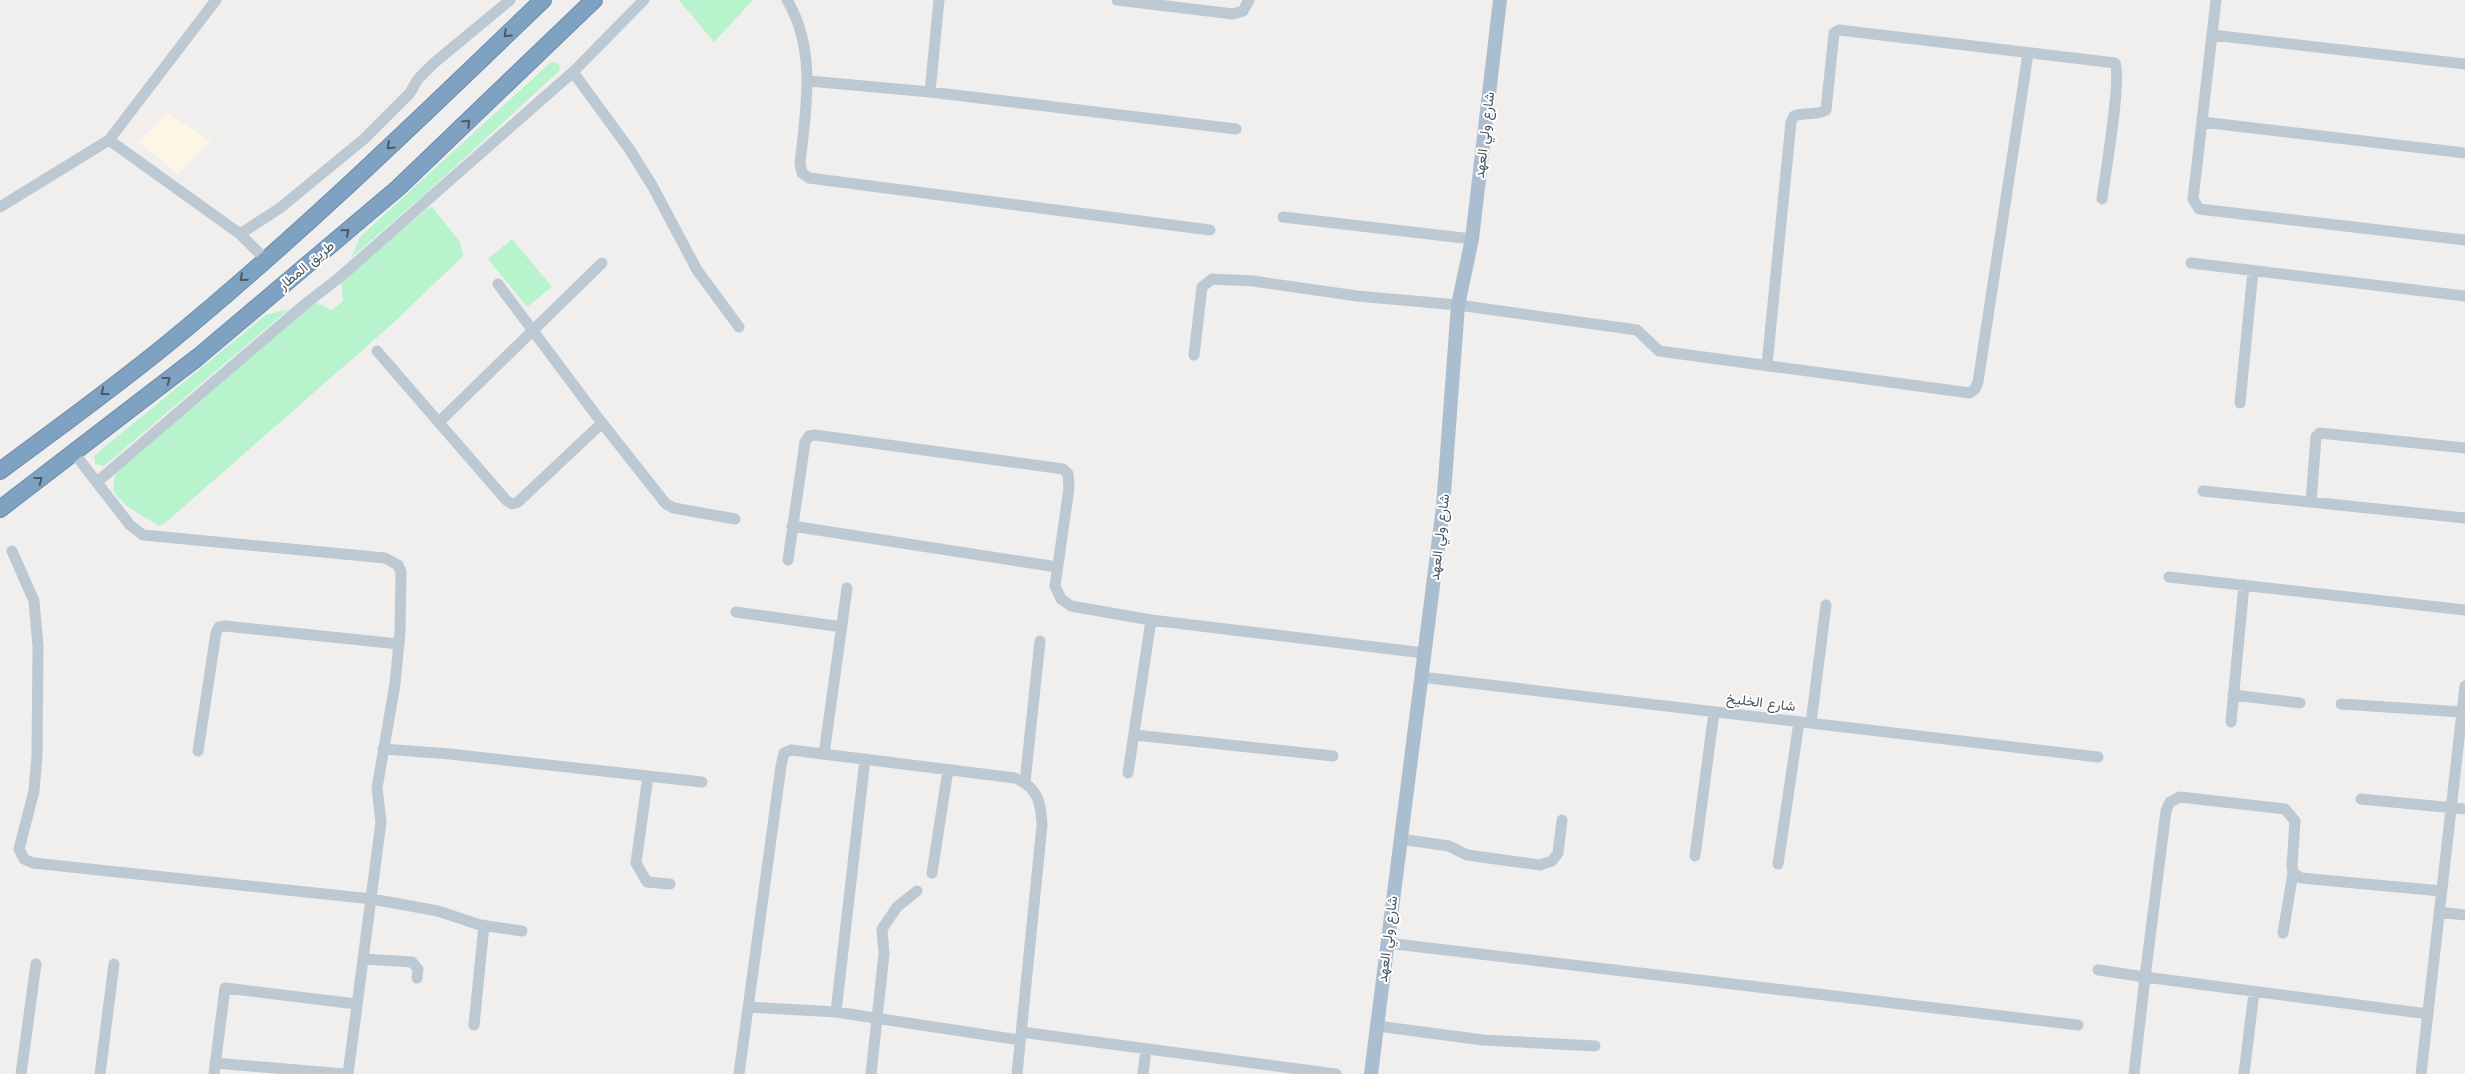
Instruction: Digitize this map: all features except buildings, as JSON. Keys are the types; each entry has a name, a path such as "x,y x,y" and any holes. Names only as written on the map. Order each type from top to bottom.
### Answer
{"highway":[{"path":"0,471 166,346 390,147 543,0"},
{"name":"طريق المطار","path":"0,509 198,357 398,188 594,0"}],"main road":[{"name":"شارع ولي العهد","path":"1371,1074 1444,507 1458,305 1472,239 1500,0"}],"street":[{"path":"0,207 109,140 216,0"},
{"path":"240,234 280,208 364,138 410,93 418,80 434,63 510,0"},
{"path":"97,482 340,276 573,72 644,0"},
{"path":"787,0 796,20 809,81 800,163 802,173 809,178 1210,230"},
{"path":"930,92 939,0"},
{"path":"1117,0 1233,14 1243,11 1249,0"},
{"path":"2216,0 2194,198 2196,206 2202,210 2465,240"},
{"path":"1767,365 1791,122 1794,116 1801,113 1822,113 1826,110 1834,33 1839,30 2115,63 2115,99 2102,199"},
{"path":"2212,35 2465,64"},
{"path":"1194,356 1202,288 1212,279 1253,281 1357,296 1458,305 1637,330 1659,351 1970,393 1975,390 1982,363 2028,54"},
{"path":"573,72 630,150 653,187 697,270 739,326"},
{"path":"809,81 930,92 1236,130"},
{"path":"2202,122 2465,153"},
{"path":"109,140 240,234 265,259"},
{"path":"1283,217 1472,239"},
{"path":"439,422 602,263"},
{"path":"2191,263 2465,296"},
{"path":"2240,403 2253,271"},
{"path":"498,284 602,423 670,506 735,519"},
{"path":"377,351 506,500 512,504 518,502 602,423"},
{"path":"2311,502 2316,437 2320,433 2465,448"},
{"path":"788,560 805,442 809,436 816,435 1063,469 1068,474 1069,488 1055,586 1061,599 1071,606 1151,620 1424,653"},
{"path":"74,453 130,525 143,534 384,558 398,565 401,572 399,644 395,684 377,788 381,822 348,1074"},
{"path":"2203,491 2465,518"},
{"path":"792,526 1057,567"},
{"path":"12,551 34,600 38,646 37,756 34,791 19,849 24,859 33,863 372,899 438,911 484,925 522,931"},
{"path":"2169,577 2465,610"},
{"path":"2231,722 2244,585"},
{"path":"824,754 847,588"},
{"path":"1811,723 1826,605"},
{"path":"736,612 842,627"},
{"path":"1128,773 1151,620"},
{"path":"198,751 216,633 219,627 225,626 399,644"},
{"path":"1025,782 1040,641"},
{"name":"شارع الخليخ","path":"1421,678 2098,757"},
{"path":"2421,1074 2440,891 2452,807 2465,686"},
{"path":"2233,695 2300,703"},
{"path":"2341,704 2462,712"},
{"path":"1694,856 1714,712"},
{"path":"1778,864 1798,722"},
{"path":"1135,735 1333,756"},
{"path":"383,749 450,754 702,782"},
{"path":"739,1074 784,753 791,750 1015,778 1025,782 1041,804 1042,826 1016,1074"},
{"path":"836,1012 865,759"},
{"path":"932,874 948,770"},
{"path":"648,776 636,864 647,882 670,884"},
{"path":"2134,1074 2166,811 2174,799 2180,797 2285,809 2295,821 2293,873 2283,933"},
{"path":"2361,799 2465,809"},
{"path":"1400,839 1449,846 1467,854 1540,865 1552,861 1558,853 1562,820"},
{"path":"2293,873 2301,878 2440,891"},
{"path":"871,1074 884,954 882,929 897,906 917,891"},
{"path":"2439,912 2465,915"},
{"path":"474,1025 484,925"},
{"path":"1387,943 2078,1025"},
{"path":"363,959 412,962 418,969 417,978"},
{"path":"21,1074 36,964"},
{"path":"100,1074 114,964"},
{"path":"2098,970 2145,978 2428,1014"},
{"path":"344,1074 214,1068 225,988 356,1004"},
{"path":"2244,1074 2254,992"},
{"path":"748,1007 836,1012 877,1019 1146,1049 1336,1074"},
{"path":"1377,1026 1483,1040 1595,1046"},
{"path":"1143,1074 1146,1049"}],"shaded area":[{"path":"168,113 211,141 178,174 138,142"}],"green space":[{"path":"679,0 753,0 714,42"},
{"path":"551,62 558,63 559,71 432,188 351,258 360,237"},
{"path":"432,207 460,242 463,256 391,325 165,523 160,526 134,511 117,496 113,490 116,469 312,304 318,303 332,310 343,301 341,281 428,208"},
{"path":"512,239 552,287 527,307 488,259"},
{"path":"289,309 104,466 95,464 94,456 97,453 266,315"}]}
